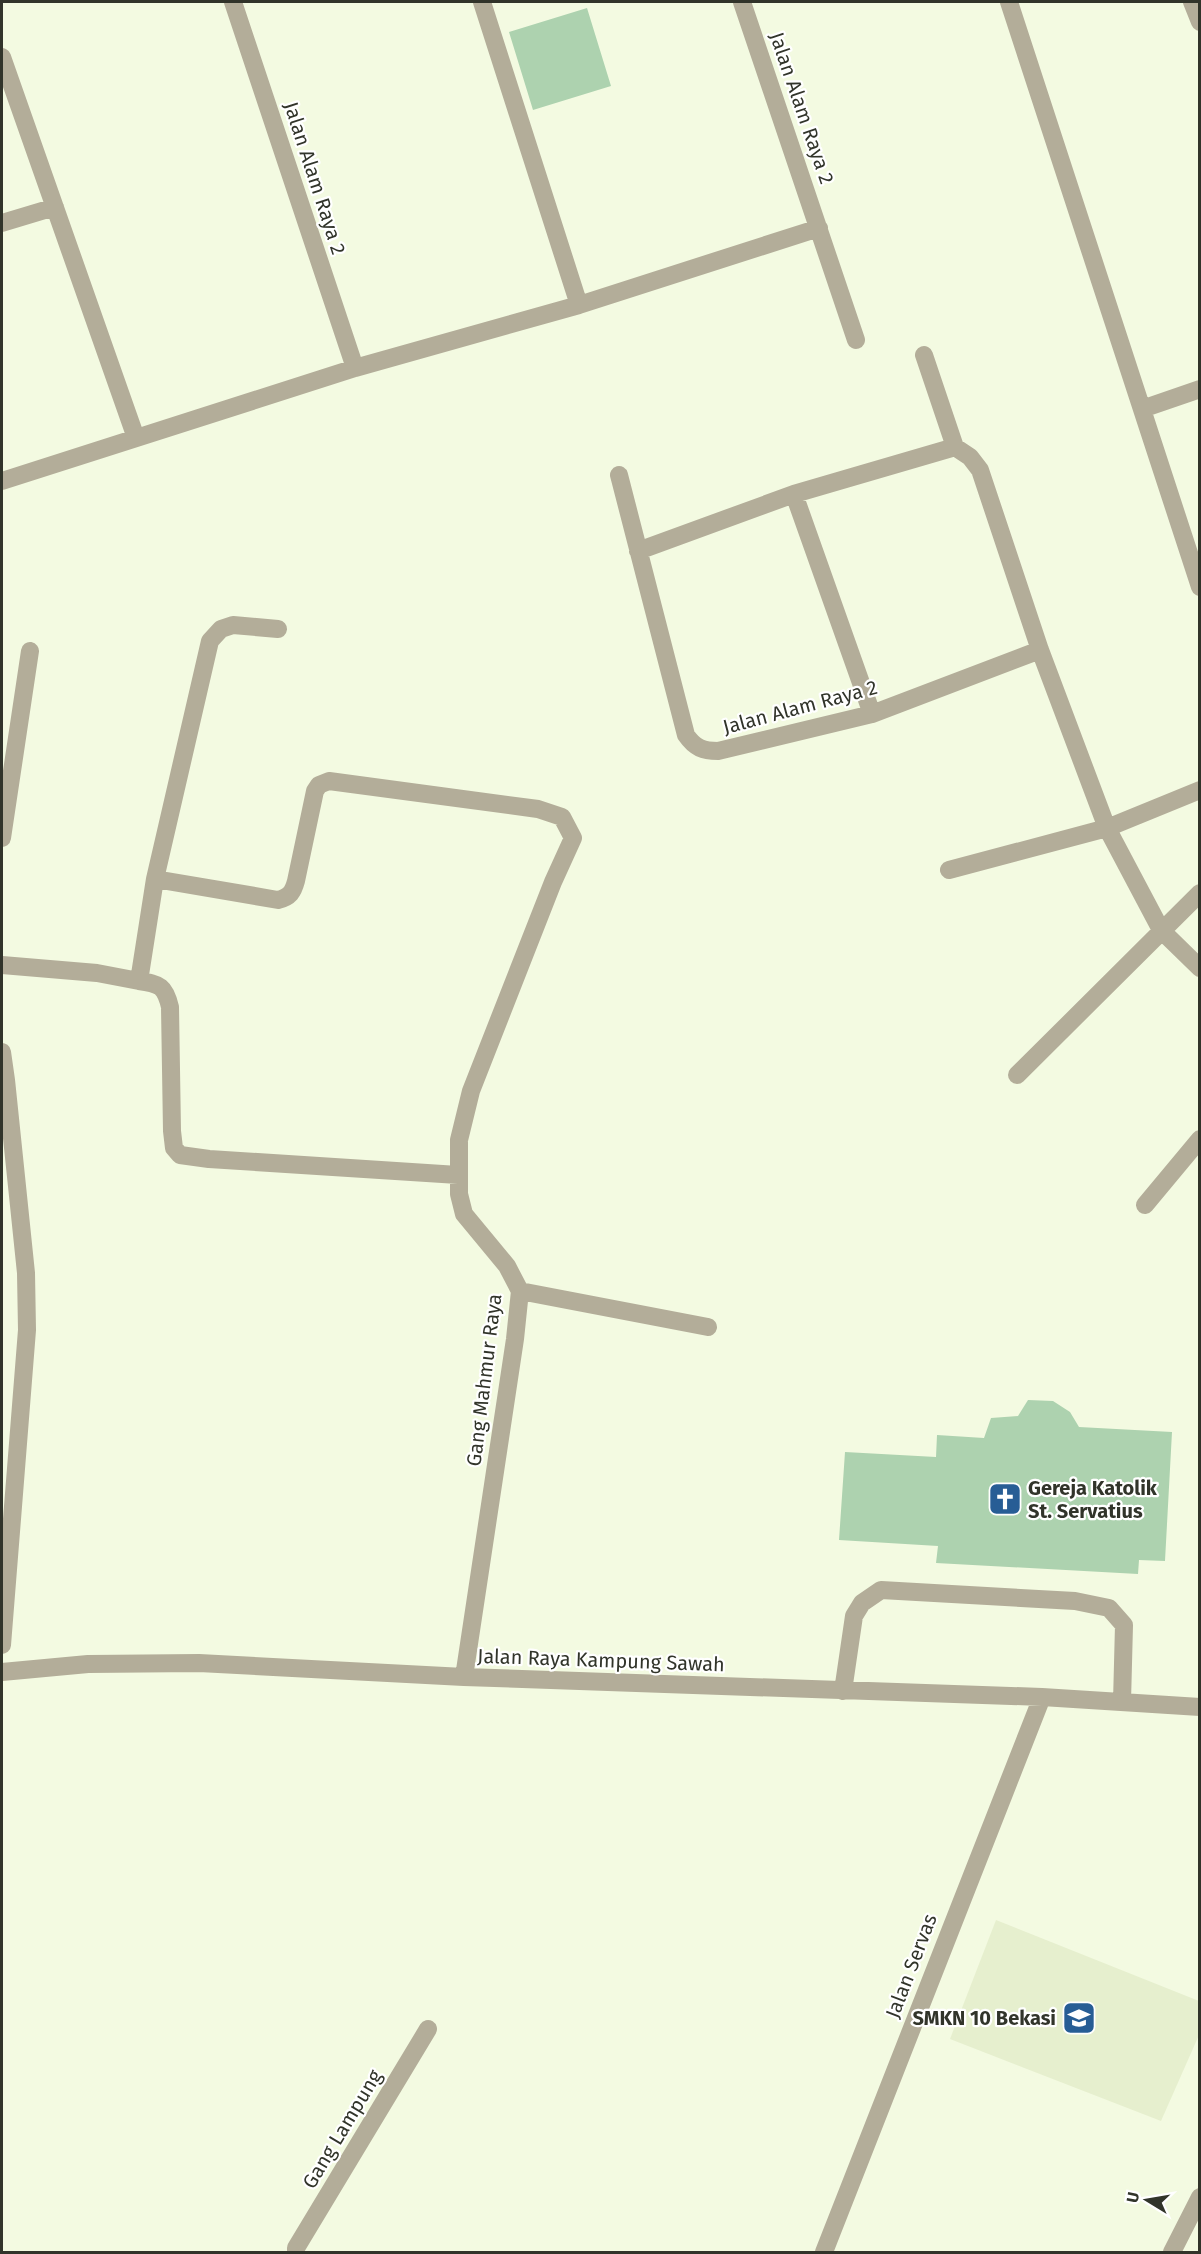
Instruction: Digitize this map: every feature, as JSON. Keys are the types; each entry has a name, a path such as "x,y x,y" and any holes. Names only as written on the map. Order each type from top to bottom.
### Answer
{"street":[{"name":"Jalan Alam Raya 2","path":"233,2 355,368"},
{"path":"482,2 579,305"},
{"name":"Jalan Alam Raya 2","path":"742,2 856,340"},
{"path":"1009,2 1198,576"},
{"path":"1192,2 1200,22"},
{"path":"2,57 136,438"},
{"path":"2,223 55,207"},
{"path":"2,481 355,368 579,305 819,228"},
{"path":"924,355 955,447 970,457 980,470 1040,650 1107,828 1161,930 1200,968"},
{"path":"1142,409 1200,389"},
{"path":"638,551 794,494 955,447"},
{"name":"Jalan Alam Raya 2","path":"618,475 686,735 692,744 703,751 718,751 872,714 1040,650"},
{"path":"794,494 872,714"},
{"path":"139,981 155,879 210,641 221,629 233,625 278,628"},
{"path":"2,838 30,651"},
{"name":"Gang Mahmur Raya","path":"155,879 278,900 288,897 296,881 315,790 319,785 329,781 538,809 562,818 573,838 553,882 471,1091 459,1140 459,1194 464,1214 507,1266 520,1292 515,1339 464,1677"},
{"path":"949,870 1107,828 1200,790"},
{"path":"1017,1075 1200,893"},
{"path":"2,965 97,973 155,983 166,992 170,1007 174,1149 180,1155 209,1159 458,1175"},
{"path":"2,1052 26,1273 27,1330 2,1645"},
{"path":"1145,1205 1200,1138"},
{"path":"520,1292 708,1328"},
{"path":"843,1690 854,1616 862,1603 880,1590 1075,1601 1109,1608 1124,1625 1122,1702"},
{"name":"Jalan Raya Kampung Sawah","path":"2,1672 88,1664 199,1663 464,1677 1042,1697 1200,1707"},
{"name":"Jalan Servas","path":"824,2253 1042,1697"},
{"name":"Gang Lampung","path":"296,2253 296,2248 428,2029"},
{"path":"1172,2253 1200,2197"}],"shaded area":[{"name":"SMKN 10 Bekasi","path":"996,1920 1199,2001 1199,2035 1161,2121 950,2039"}],"building":[{"path":"587,8 611,86 533,110 509,32"},
{"name":"Gereja Katolik St. Servatius","path":"1028,1400 1053,1401 1070,1412 1079,1427 1172,1432 1165,1561 1139,1560 1138,1574 936,1563 938,1546 839,1540 845,1452 936,1457 937,1435 984,1438 991,1418 1018,1416"}],"place":[{"name":"Gereja Katolik St. Servatius","path":"1005,1499"},
{"name":"SMKN 10 Bekasi","path":"1079,2018"}]}
